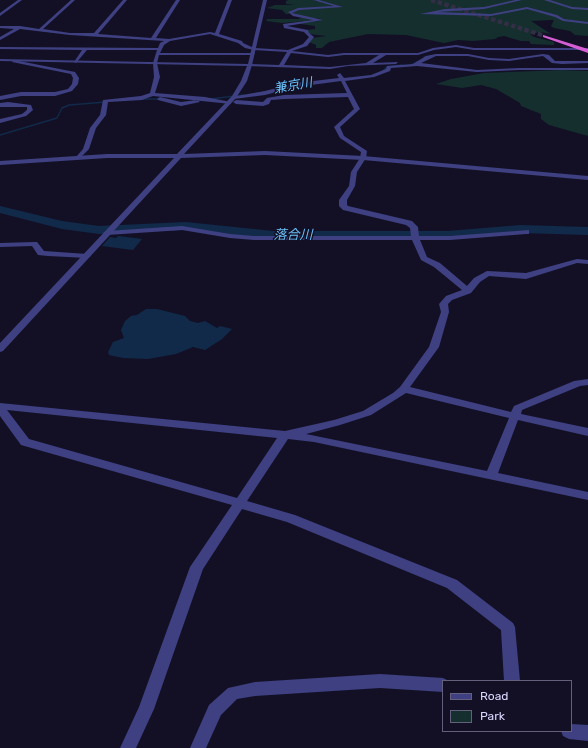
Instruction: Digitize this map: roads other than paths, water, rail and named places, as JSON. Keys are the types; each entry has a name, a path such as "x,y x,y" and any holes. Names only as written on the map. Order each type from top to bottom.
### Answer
{"highway":[{"path":"546,37 588,50"}],"street":[{"path":"0,15 20,0"},
{"path":"40,30 73,0"},
{"path":"95,35 125,0"},
{"path":"153,39 178,0"},
{"path":"216,35 230,0"},
{"path":"0,349 233,99 244,81 250,65 264,0"},
{"path":"289,51 305,45 312,37 307,34 306,31 285,28 284,25 321,20 290,14 290,12 301,9 341,7 315,0"},
{"path":"520,0 484,8 445,10 422,14 459,12 491,16 502,12 527,8 556,16 563,20 588,24"},
{"path":"546,0 572,8 588,9"},
{"path":"5,22 16,23 13,27"},
{"path":"0,26 20,27 70,34 169,40 206,33 240,42 253,50"},
{"path":"0,39 20,27"},
{"path":"152,94 156,77 155,63 158,51 162,44 169,40"},
{"path":"1,48 86,48 158,51 253,50 289,51 328,56 344,54 418,54 433,49 456,46 474,49 588,50"},
{"path":"76,62 86,48"},
{"path":"281,65 287,58 289,51"},
{"path":"365,64 385,54"},
{"path":"233,99 296,85 372,76 388,70 389,67 412,66 428,57 436,55 468,55 489,59 516,59 542,55 548,56 554,62 558,63 588,64"},
{"path":"0,60 281,65 330,68 365,64 414,64 477,71 588,69"},
{"path":"0,98 22,94 56,94 70,90 75,84 76,78 73,73 14,61"},
{"path":"555,69 588,64"},
{"path":"330,68 339,73 356,109 337,127 342,137 364,151 363,158 354,172 352,186 343,200 343,206 346,208 405,221 414,227 415,236 424,258 437,265 468,291"},
{"path":"143,99 152,94 208,99 233,99 263,104 267,103 269,99 321,95 349,95"},
{"path":"79,157 86,149 93,128 104,115 106,102 143,99 166,100 181,104 208,99"},
{"path":"0,105 8,104 29,106 30,110 24,115 0,121"},
{"path":"0,163 79,157 180,155 206,156 265,153 363,158 588,178"},
{"path":"109,231 182,228 230,236 254,238 415,236 450,238 526,232"},
{"path":"0,245 34,244 40,253 87,256"},
{"path":"128,748 146,709 197,567 285,435 336,423 367,413 404,389 434,347 445,312 443,304 449,298 468,291 477,280 487,273 526,276 577,261 588,262"},
{"path":"491,475 518,408 578,384 588,382"},
{"path":"404,389 588,432"},
{"path":"0,407 314,438 588,496"},
{"path":"0,407 25,442 291,518 452,584 508,627 512,680"},
{"path":"198,748 215,710 233,693 255,690 380,681 442,685"},
{"path":"572,731 588,733"}],"water":[{"path":"118,236 142,239 133,250 102,246 110,237 116,238"},
{"path":"146,309 157,309 185,316 190,321 198,323 205,321 217,328 220,326 232,329 222,339 205,350 193,347 176,354 148,359 123,358 109,355 108,352 113,342 124,338 121,330 125,321 131,316 137,315"}],"waterway":[{"name":"兼京川","path":"424,57 437,55"},
{"name":"兼京川","path":"415,63 420,60"},
{"name":"兼京川","path":"411,65 415,63"},
{"name":"兼京川","path":"383,71 387,67 402,65"},
{"name":"兼京川","path":"210,99 244,95"},
{"name":"兼京川","path":"142,99 159,99"},
{"name":"兼京川","path":"0,135 57,118 62,108 69,105 106,102"},
{"name":"落合川","path":"0,209 62,225 99,230 186,226 273,235 448,235 520,229 588,231"}],"tunnel":[{"path":"431,0 545,36"}]}
